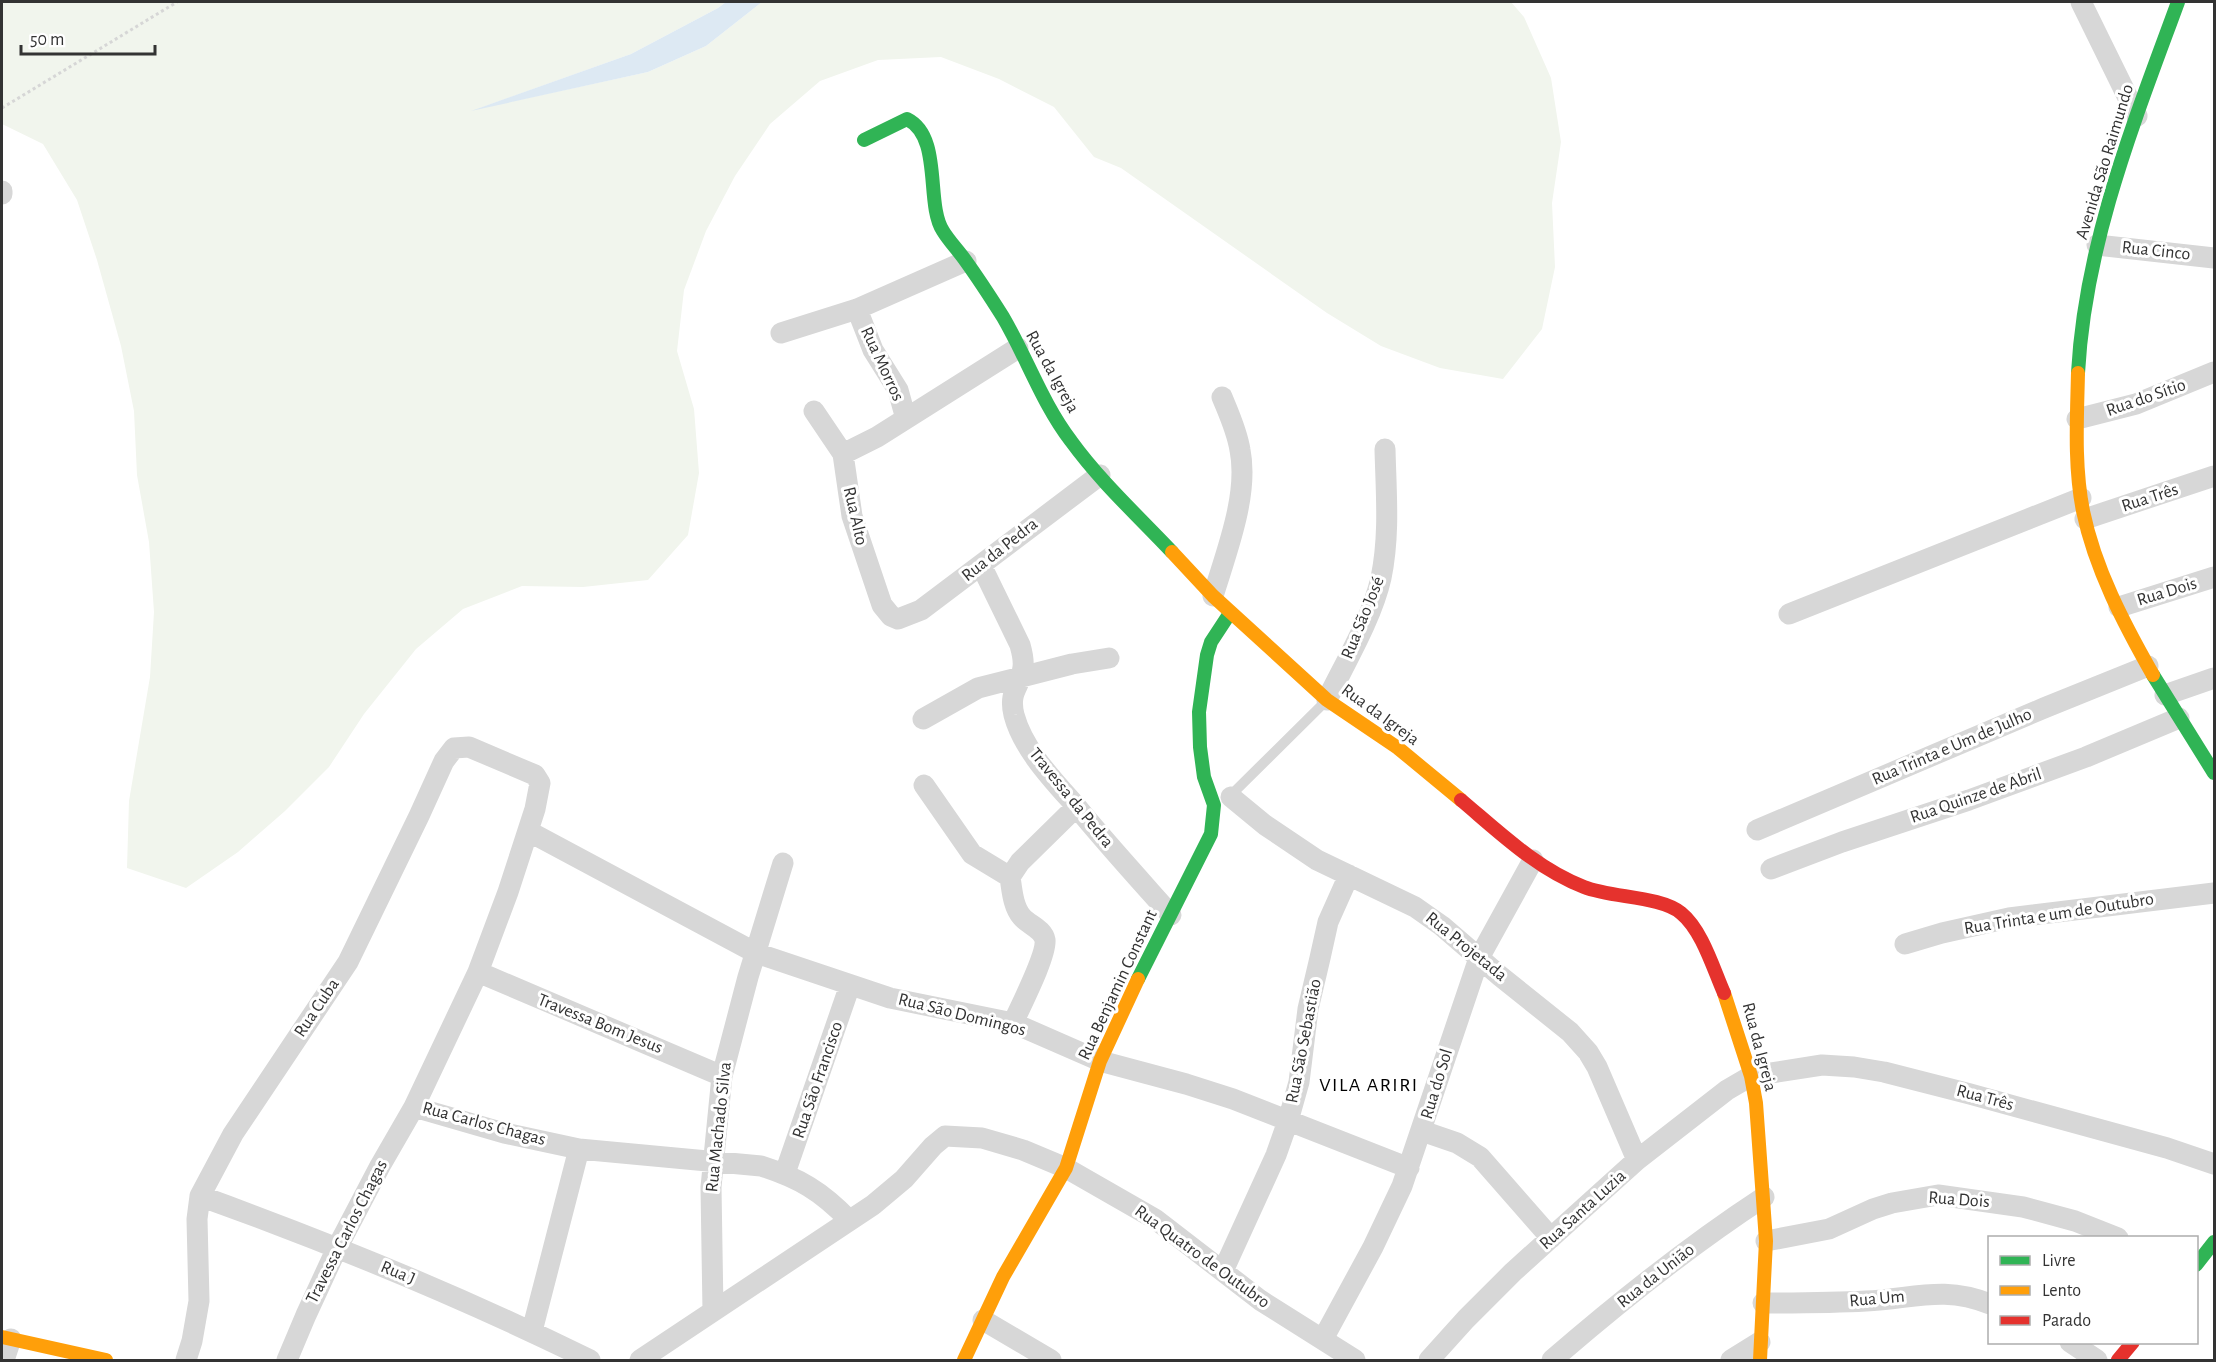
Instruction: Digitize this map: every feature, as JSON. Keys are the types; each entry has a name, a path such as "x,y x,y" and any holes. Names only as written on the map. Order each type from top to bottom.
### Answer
{"street":[{"path":"2081,2 2137,116"},
{"name":"Avenida São Raimundo","path":"2178,2 2112,187 2097,245 2080,357 2077,419 2081,498 2096,555 2148,666 2214,773"},
{"name":"Rua da Igreja","path":"864,140 907,119 917,123 923,133 934,180 937,218 942,230 966,261 1003,318 1048,406 1071,441 1100,475 1213,597 1327,700 1398,748 1533,860 1583,887 1609,895 1665,904 1680,912 1694,926 1727,998 1751,1076 1756,1104 1766,1241 1760,1351"},
{"name":"Rua Cinco","path":"2097,245 2214,258"},
{"name":"Rua Morros","path":"782,333 857,309 966,261"},
{"name":"Rua Morros","path":"857,309 873,350 898,390 906,419"},
{"path":"843,454 906,419 1018,348"},
{"name":"Rua do Sítio","path":"2077,419 2136,404 2214,372"},
{"path":"1213,597 1229,544 1241,485 1241,453 1236,432 1222,397"},
{"name":"Rua Alto","path":"814,411 843,454 852,516 865,556 882,605 891,616 898,619"},
{"name":"Rua São José","path":"1327,700 1363,627 1380,580 1387,535 1385,449"},
{"name":"Rua da Pedra","path":"898,619 921,610 1100,475"},
{"name":"Rua Três","path":"2085,519 2214,476"},
{"path":"1789,614 2081,498"},
{"name":"Travessa da Pedra","path":"981,565 1020,645 1023,658 1020,679 1012,700 1015,717 1025,740 1043,766 1109,847 1172,915"},
{"name":"Rua Dois","path":"2119,607 2214,577"},
{"name":"Rua Benjamin Constant","path":"964,1360 1025,1236 1066,1168 1100,1061 1151,949 1172,915 1211,834 1222,801 1204,777 1199,712 1206,655 1211,642 1230,613"},
{"path":"923,719 978,688 1072,664 1109,658"},
{"name":"Rua Trinta e Um de Julho","path":"1757,830 1990,730 2148,666"},
{"path":"2165,695 2214,678"},
{"name":"Rua Quinze de Abril","path":"1771,869 2065,765 2179,718"},
{"name":"Rua Cuba","path":"186,1360 199,1301 197,1219 200,1196 233,1134 348,962 449,752 461,746 469,747 526,770 539,779"},
{"name":"Rua Carlos Chagas","path":"539,779 535,809 478,972 414,1107 504,1133 579,1149 761,1166 785,1173 827,1198 849,1220"},
{"path":"924,785 972,854 1010,877"},
{"name":"Rua Projetada","path":"1222,801 1317,860 1416,907 1570,1032 1588,1052 1611,1098 1637,1160"},
{"path":"1013,1023 1043,955 1045,940 1042,933 1022,917 1014,901 1010,877 1020,862 1076,807"},
{"name":"Rua São Domingos","path":"528,831 756,953 890,998 1013,1023 1100,1061 1186,1084 1409,1168"},
{"name":"Rua do Sol","path":"1323,1339 1373,1247 1409,1168 1479,958 1533,860"},
{"name":"Rua Machado Silva","path":"714,1311 712,1161 722,1076 731,1036 783,863"},
{"name":"Rua São Sebastião","path":"1223,1271 1276,1155 1288,1121 1299,1082 1308,1009 1320,958 1329,922 1349,874"},
{"name":"Rua Trinta e um de Outubro","path":"1905,944 2009,918 2214,893"},
{"name":"Travessa Bom Jesus","path":"478,972 722,1076"},
{"name":"Rua São Francisco","path":"785,1173 850,986"},
{"name":"Rua Três","path":"1751,1076 1821,1065 1884,1072 1981,1096 2167,1148 2214,1164"},
{"name":"Rua Santa Luzia","path":"1433,1360 1466,1319 1637,1160 1727,1090 1751,1076"},
{"name":"Travessa Carlos Chagas","path":"287,1360 337,1248 414,1107"},
{"path":"1422,1131 1457,1143 1480,1157 1551,1238"},
{"name":"Rua Quatro de Outubro","path":"714,1311 873,1205 904,1179 945,1136 982,1138 1023,1150 1066,1168 1155,1219 1260,1300 1355,1360"},
{"path":"532,1331 579,1149"},
{"name":"Rua Dois","path":"1766,1241 1829,1229 1892,1203 1938,1195 2023,1207 2075,1221 2113,1236"},
{"name":"Rua J","path":"200,1196 337,1248 532,1331 590,1360"},
{"name":"Rua da União","path":"1552,1360 1646,1282 1718,1227 1764,1197"},
{"path":"2198,1262 2214,1242"},
{"name":"Rua Um","path":"1763,1304 1868,1301 1930,1293 1954,1294 1988,1304"},
{"path":"640,1360 714,1311"},
{"path":"983,1320 1051,1360"},
{"path":"4,1360 6,1338 106,1360"},
{"path":"2073,1344 2097,1360"},
{"path":"2118,1360 2131,1344"},
{"path":"1731,1360 1760,1351"}],"lane":[{"name":"Rua São José","path":"1222,801 1327,700"}],"path":[{"path":"2,108 177,2"}],"shaded area":[{"path":"2,2 726,2 631,54 477,109 648,72 706,46 762,2 1511,2 1524,17 1551,78 1561,142 1552,203 1555,267 1542,329 1503,379 1440,368 1381,346 1327,313 1121,168 1094,157 1054,107 999,79 941,57 878,60 820,81 770,124 735,176 706,231 684,290 677,351 694,409 699,473 688,535 648,580 583,587 522,586 463,609 416,649 364,714 329,767 285,811 238,852 186,888 127,868 129,801 150,677 154,612 149,542 137,475 134,411 121,346 97,260 77,200 43,144 2,124"},
{"path":"726,2 762,2 706,46 648,72 471,111 631,54"}],"traffic: fast":[{"path":"2078,373 2090,277 2101,230 2129,138 2178,2"},
{"path":"864,140 907,119 918,128 925,140 929,155 935,204 943,231 1003,317 1043,396 1071,441 1107,484 1172,552"},
{"path":"1138,979 1211,834 1214,805 1204,777 1199,712 1211,642 1230,613"},
{"path":"2153,675 2214,773"},
{"path":"2198,1262 2214,1242"}],"traffic: slow":[{"path":"2078,373 2078,477 2088,533 2112,596 2153,675"},
{"path":"1172,552 1213,596 1327,700 1398,748 1461,800"},
{"path":"964,1360 1003,1277 1066,1168 1100,1061 1138,979"},
{"path":"1724,993 1751,1076 1756,1103 1766,1241 1760,1360"},
{"path":"2,1337 106,1360"}],"traffic: jam":[{"path":"1461,800 1519,849 1567,879 1595,891 1661,903 1681,913 1701,939 1724,993"},
{"path":"2118,1360 2131,1344"}],"district":[{"name":"VILA ARIRI","path":"1369,1085"}]}
